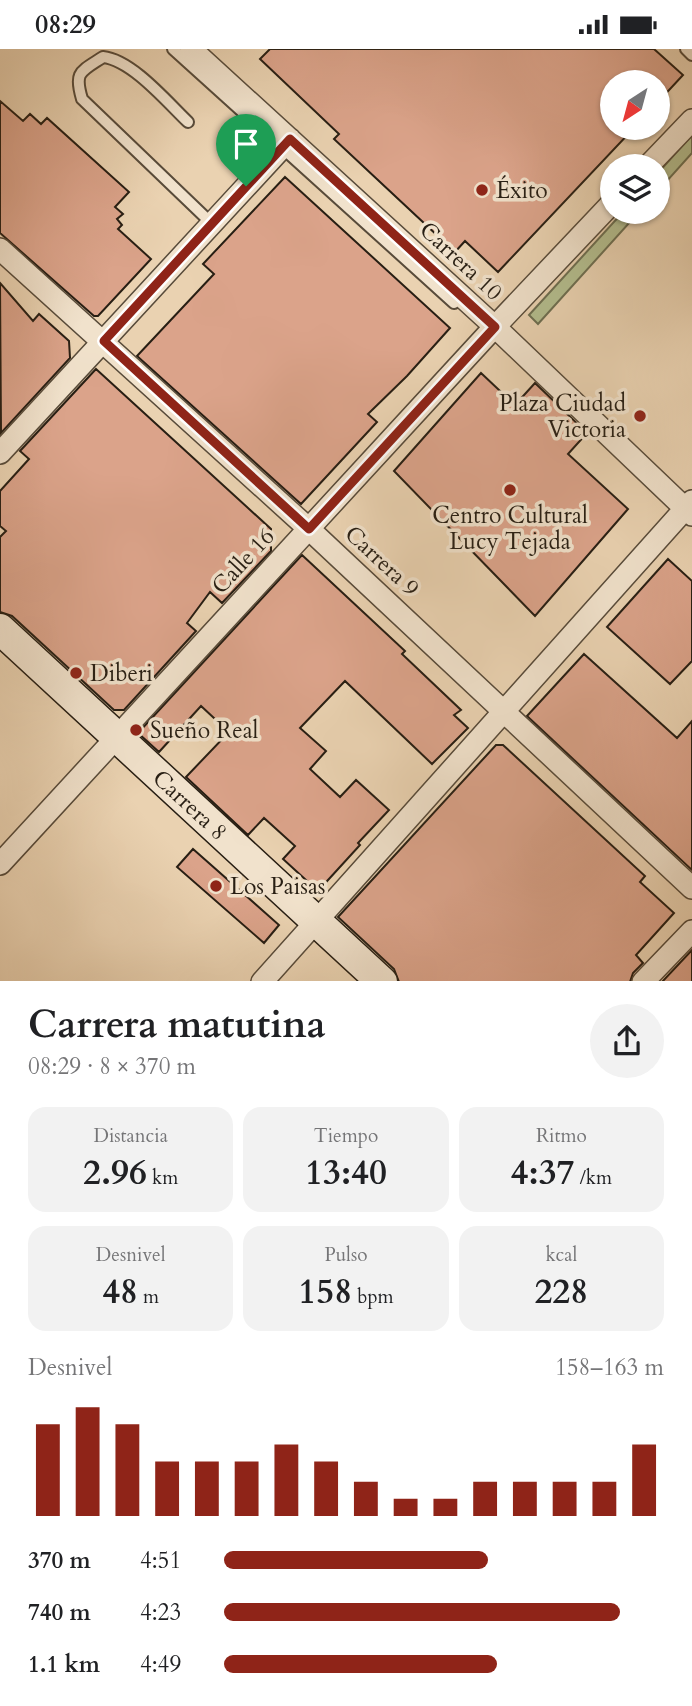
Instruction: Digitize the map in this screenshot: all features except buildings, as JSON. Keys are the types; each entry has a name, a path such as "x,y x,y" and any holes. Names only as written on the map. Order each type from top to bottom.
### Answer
{"main road":[{"name":"Carrera 8","path":"0,629 381,981"}],"street":[{"name":"Carrera 10","path":"191,49 286,143 688,514"},
{"path":"659,154 692,120"},
{"path":"0,453 286,143"},
{"name":"Calle 16","path":"0,864 491,331 600,217"},
{"name":"Carrera 9","path":"0,249 309,529 692,888"},
{"path":"263,981 503,711 688,514"},
{"path":"644,981 692,931"}],"lane":[{"path":"173,49 286,143"},
{"path":"685,49 692,55"},
{"path":"188,122 139,75 113,58 103,57 81,72 77,82 82,99 211,225"}],"green space":[{"path":"692,135 692,153 670,178 670,160"},
{"path":"612,224 628,224 538,324 529,315"}],"place":[{"name":"Éxito","path":"482,190"},
{"name":"Plaza Ciudad Victoria","path":"640,416"},
{"name":"Centro Cultural Lucy Tejada","path":"510,490"},
{"name":"Diberi","path":"76,673"},
{"name":"Sueño Real","path":"136,730"},
{"name":"Los Paisas","path":"216,886"}],"route":[{"path":"290,139 495,327 309,529 104,341 246,186 290,139"}]}
